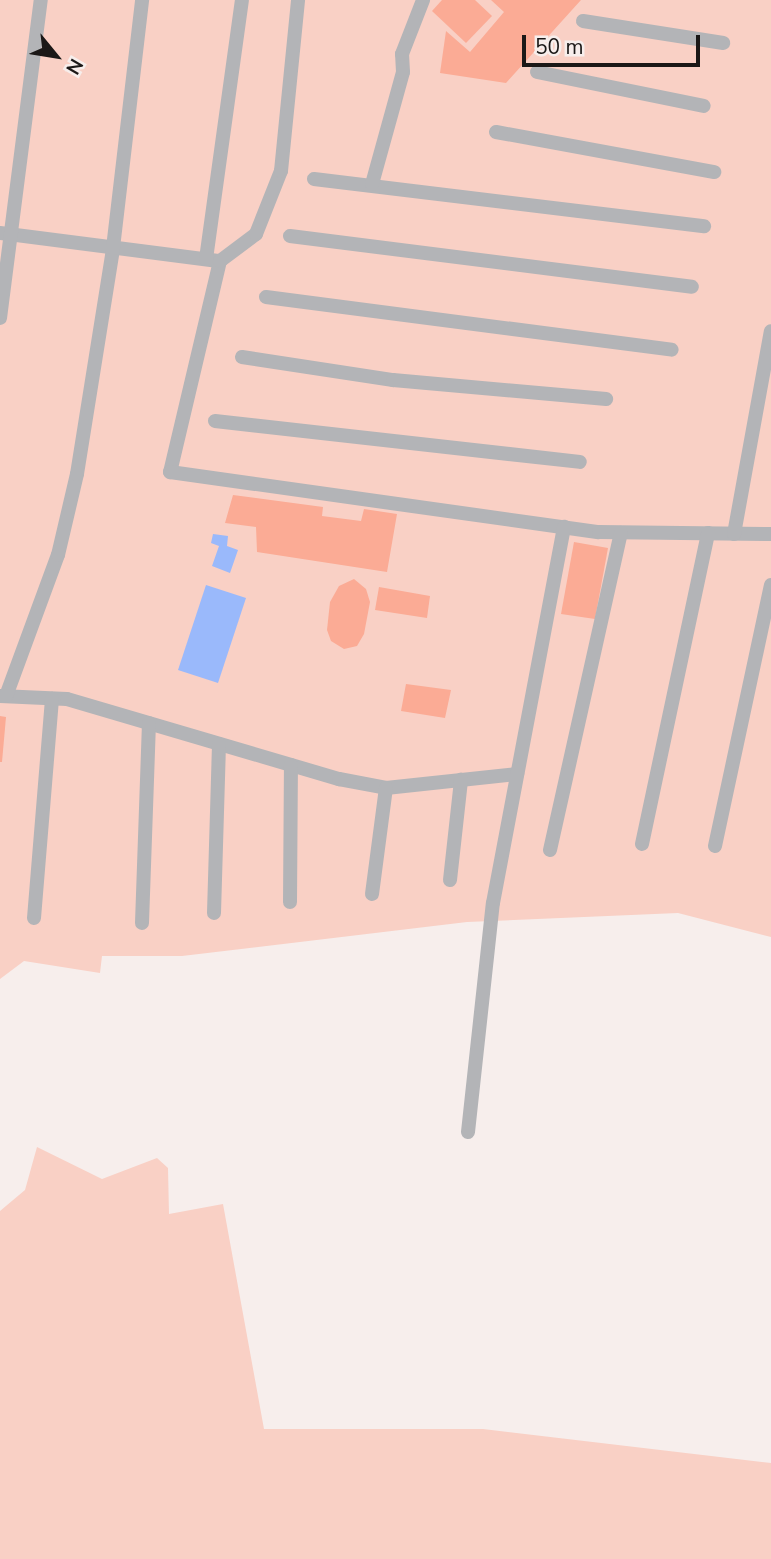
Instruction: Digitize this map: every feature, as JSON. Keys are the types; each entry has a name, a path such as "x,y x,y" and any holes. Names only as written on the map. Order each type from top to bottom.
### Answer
{"lane":[{"path":"0,318 6,233 41,0"},
{"path":"142,0 113,247 77,474 58,555 3,696 52,699 149,723 291,765 386,788 517,774"},
{"path":"242,0 213,260 170,472 621,533 771,534"},
{"path":"6,233 213,260 256,234 281,171 298,0"},
{"path":"372,184 403,72 402,54 423,0"},
{"path":"583,21 723,43"},
{"path":"537,72 704,106"},
{"path":"496,132 714,172"},
{"path":"314,179 704,226"},
{"path":"290,236 692,287"},
{"path":"266,297 672,351"},
{"path":"734,534 771,331"},
{"path":"242,356 393,380 606,399"},
{"path":"215,421 580,462"},
{"path":"468,1132 493,903 564,527"},
{"path":"550,850 621,533"},
{"path":"642,844 708,533"},
{"path":"715,846 771,585"},
{"path":"34,918 52,699"},
{"path":"142,923 149,723"},
{"path":"214,913 219,744"},
{"path":"290,902 291,765"},
{"path":"450,880 461,780"},
{"path":"372,894 386,788"}],"shaded area":[{"path":"0,0 771,0 771,937 678,913 467,922 182,956 102,956 100,973 24,961 0,979"},
{"path":"37,1147 102,1179 157,1158 168,1168 169,1214 223,1204 264,1429 483,1429 771,1463 771,1559 0,1559 0,1211 25,1190"}],"water":[{"path":"213,534 228,536 227,546 238,550 230,573 212,566 219,546 211,543"},
{"path":"206,585 246,598 218,683 178,670"}],"building":[{"path":"442,0 475,0 492,16 466,43 432,11"},
{"path":"491,0 581,0 506,83 440,73 446,31 470,52 504,12"},
{"path":"233,495 323,507 322,516 361,521 364,509 397,514 387,572 257,552 256,527 225,523"},
{"path":"574,542 608,548 595,619 561,614"},
{"path":"354,579 366,589 370,602 364,634 357,646 344,649 331,641 327,630 330,602 339,586"},
{"path":"379,587 430,596 427,618 375,610"},
{"path":"406,684 451,690 445,718 401,711"},
{"path":"0,716 6,717 2,762 0,762"}]}
